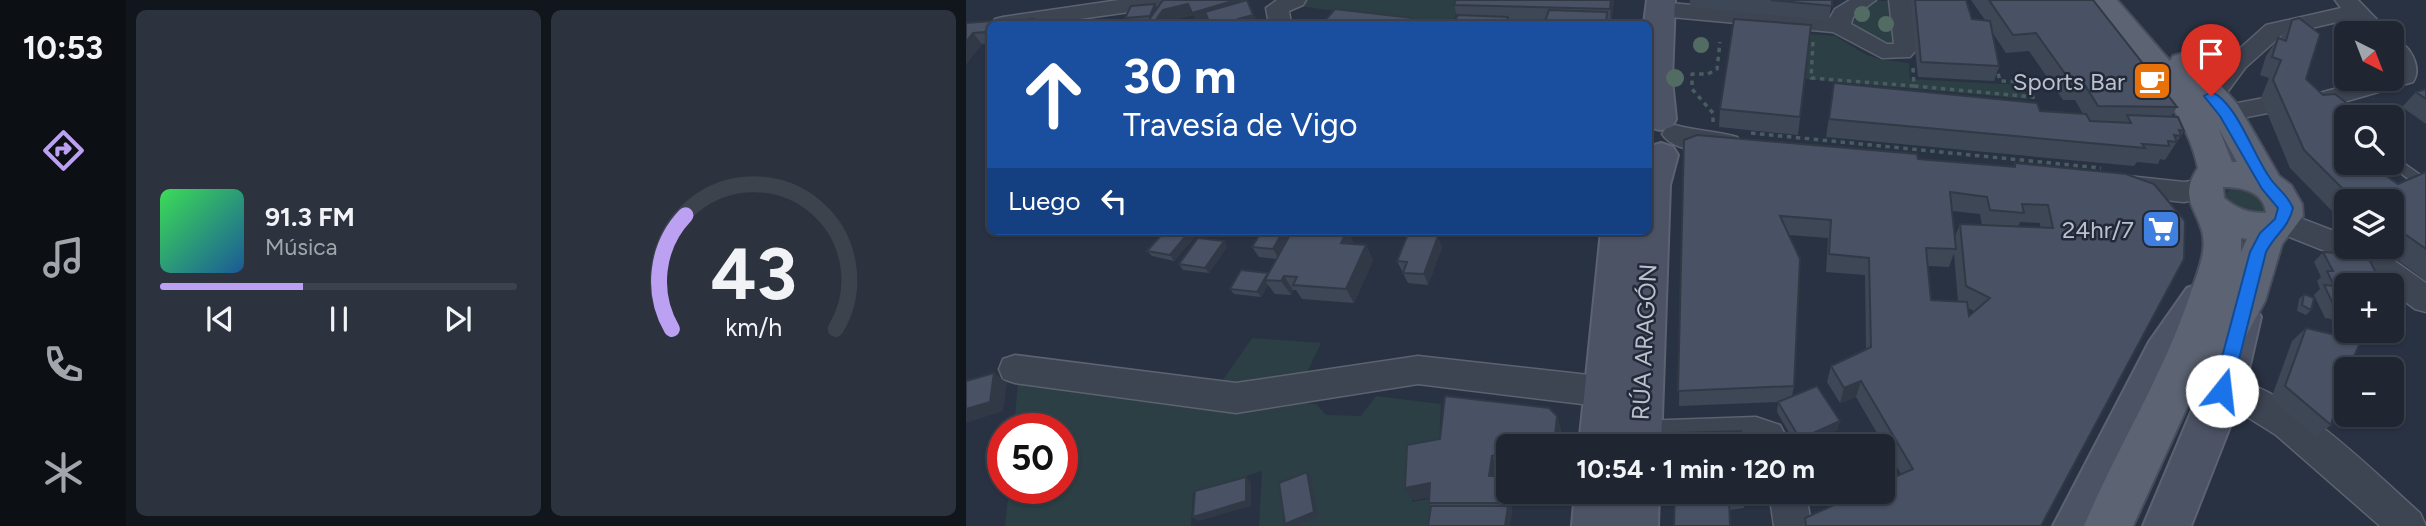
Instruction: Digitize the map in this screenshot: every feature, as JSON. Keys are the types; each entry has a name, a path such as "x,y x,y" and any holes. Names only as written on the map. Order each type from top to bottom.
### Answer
{"main road":[{"path":"2102,0 2176,92 2197,122 2216,162 2211,193 2222,236 2222,256 2229,291 2222,391 2167,526"},
{"path":"2108,526 2189,357 2229,291 2258,252 2265,237 2286,216 2283,200 2267,185 2218,104 2132,0"},
{"name":"RÚA ARAGÓN","path":"1652,45 1659,136 1652,185"},
{"path":"2211,193 2230,173 2243,175 2267,185"},
{"path":"2211,193 2241,225 2254,228 2279,224"},
{"name":"RÚA ARAGÓN","path":"1620,235 1607,392 1623,434"},
{"name":"RÚA ARAGÓN","path":"1627,434 1647,235"},
{"path":"2077,526 2164,355 2229,291"},
{"path":"2132,526 2199,381 2229,291"},
{"path":"1596,526 1597,504"},
{"path":"1634,526 1635,504"}],"street":[{"path":"1023,21 1164,0"},
{"path":"1839,26 1843,13 1865,0"},
{"name":"RÚA ARAGÓN","path":"1649,8 1839,26 1882,51 1902,52 1906,48 1900,0"},
{"path":"2264,106 2218,104 2237,63 2274,30 2350,5 2367,21"},
{"path":"2404,78 2426,92"},
{"path":"2315,106 2363,91"},
{"path":"1659,136 1689,140 1745,139"},
{"path":"2102,175 2184,192 2211,193"},
{"path":"2279,224 2365,256 2426,300"},
{"path":"1015,369 1236,398 1418,370 1607,392"},
{"path":"2222,391 2236,393 2269,409 2407,526"},
{"path":"1789,504 1793,526"}],"lane":[{"path":"2404,170 2426,187"}],"path":[{"path":"1814,32 1811,78 2033,97"},
{"path":"1713,130 1713,113 1692,89 1692,74 1708,74 1717,69 1720,42"},
{"path":"1994,58 2000,81 2025,82 2039,116"},
{"path":"1912,61 1914,86"},
{"path":"1745,139 2102,175"}],"green space":[{"path":"1305,0 1462,0 1453,21 1412,21 1298,6"},
{"path":"1875,0 1895,2 1894,48 1851,26 1849,15"},
{"path":"1810,34 1835,36 1878,59 1909,63 1910,79 2021,85 2028,99 1805,79"},
{"path":"2243,188 2263,198 2267,212 2253,217 2225,200 2230,189"},
{"path":"1252,338 1321,343 1293,402 1316,404 1326,415 1361,416 1376,396 1441,404 1439,450 1413,457 1412,502 1434,498 1431,526 1259,526 1262,471 1193,493 1191,526 1005,526 1007,504 1078,504 1078,413 1015,413 1018,381 1207,403"}],"building":[{"path":"1163,0 1236,0 1192,13 1188,4 1163,10 1155,21 1148,21"},
{"path":"1247,0 1253,15 1238,21 1209,21 1205,12"},
{"path":"1456,0 1611,0 1610,9 1454,5"},
{"path":"1771,0 1832,0 1832,6"},
{"path":"1915,0 1966,0 1972,19 1990,21 1999,66 1921,62"},
{"path":"1989,0 2093,0 2177,107 2098,106 2083,82 2071,82 2036,33 2013,35"},
{"path":"1155,4 1150,16 1125,18 1131,6"},
{"path":"1335,9 1412,18 1410,21 1325,21"},
{"path":"1549,10 1607,12 1606,21 1545,21"},
{"path":"1458,15 1508,17 1507,21 1455,21"},
{"path":"2299,18 2320,34 2306,79 2323,95 2335,94 2349,105 2334,105 2334,175 2385,175 2398,184 2426,172 2426,249 2404,233 2404,189 2343,189 2304,150 2273,80 2281,60 2272,57 2278,38 2286,41 2292,20"},
{"path":"1734,19 1811,25 1800,117 1720,109"},
{"path":"987,21 987,29 985,32 973,33 966,42 966,23"},
{"path":"1834,83 2037,103 2040,111 2086,114 2090,121 2131,123 2127,115 2178,117 2184,131 2179,130 2181,136 2174,135 2177,142 2168,141 2169,146 2142,144 2145,148 1829,119"},
{"path":"2426,89 2426,99 2416,92"},
{"path":"1697,135 1917,154 1918,159 2015,167 2015,163 2126,174 2154,184 2185,221 2184,259 2041,526 1806,526 1805,518 1836,504 1895,504 1895,477 1913,469 1895,434 1892,434 1861,381 1844,388 1831,366 1871,347 1869,258 1829,254 1831,220 1780,216 1800,259 1794,386 1678,391 1684,140","holes":["1950,192 1987,197 1990,210 2024,213 2022,204 2048,205 2053,228 1960,224 1966,286 1990,298 1969,316 1967,302 1931,300 1926,248 1956,249"]},
{"path":"1161,235 1187,235 1170,255 1147,251"},
{"path":"1260,235 1281,235 1273,249 1252,247"},
{"path":"1290,235 1345,235 1341,243 1366,245 1346,289 1293,285 1297,277 1284,276 1281,281 1265,280"},
{"path":"1408,235 1438,236 1424,274 1403,273 1407,262 1397,261"},
{"path":"1198,238 1224,241 1205,268 1179,264"},
{"path":"2323,252 2334,253 2334,259 2369,259 2376,273 2334,273 2334,286 2327,271 2333,271"},
{"path":"1241,270 1268,273 1257,292 1230,289"},
{"path":"2324,285 2334,286 2334,306"},
{"path":"2304,294 2314,298 2311,310 2302,305"},
{"path":"2306,328 2334,335 2334,343 2360,343 2354,357 2334,357 2334,414 2331,425 2285,386"},
{"path":"994,373 990,402 966,409 966,381"},
{"path":"1817,386 1840,421 1811,434 1797,434 1778,402"},
{"path":"1445,396 1549,408 1557,416 1555,434 1496,434 1496,456 1492,456 1489,476 1496,476 1496,503 1429,503 1430,483 1405,488 1407,445 1440,439"},
{"path":"1741,431 1741,434 1677,434"},
{"path":"1307,472 1314,512 1285,524 1279,483"},
{"path":"1246,477 1246,501 1193,517 1195,491"},
{"path":"1675,504 1729,504 1730,526 1674,526"},
{"path":"1431,506 1508,506 1505,526 1428,526"}],"place":[{"name":"Sports Bar","path":"2152,81"},
{"name":"24hr/7","path":"2161,229"}],"route":[{"path":"2211,96 2226,113 2258,171 2267,185 2283,200 2286,208 2286,216 2265,237 2258,252 2222,391"}]}
